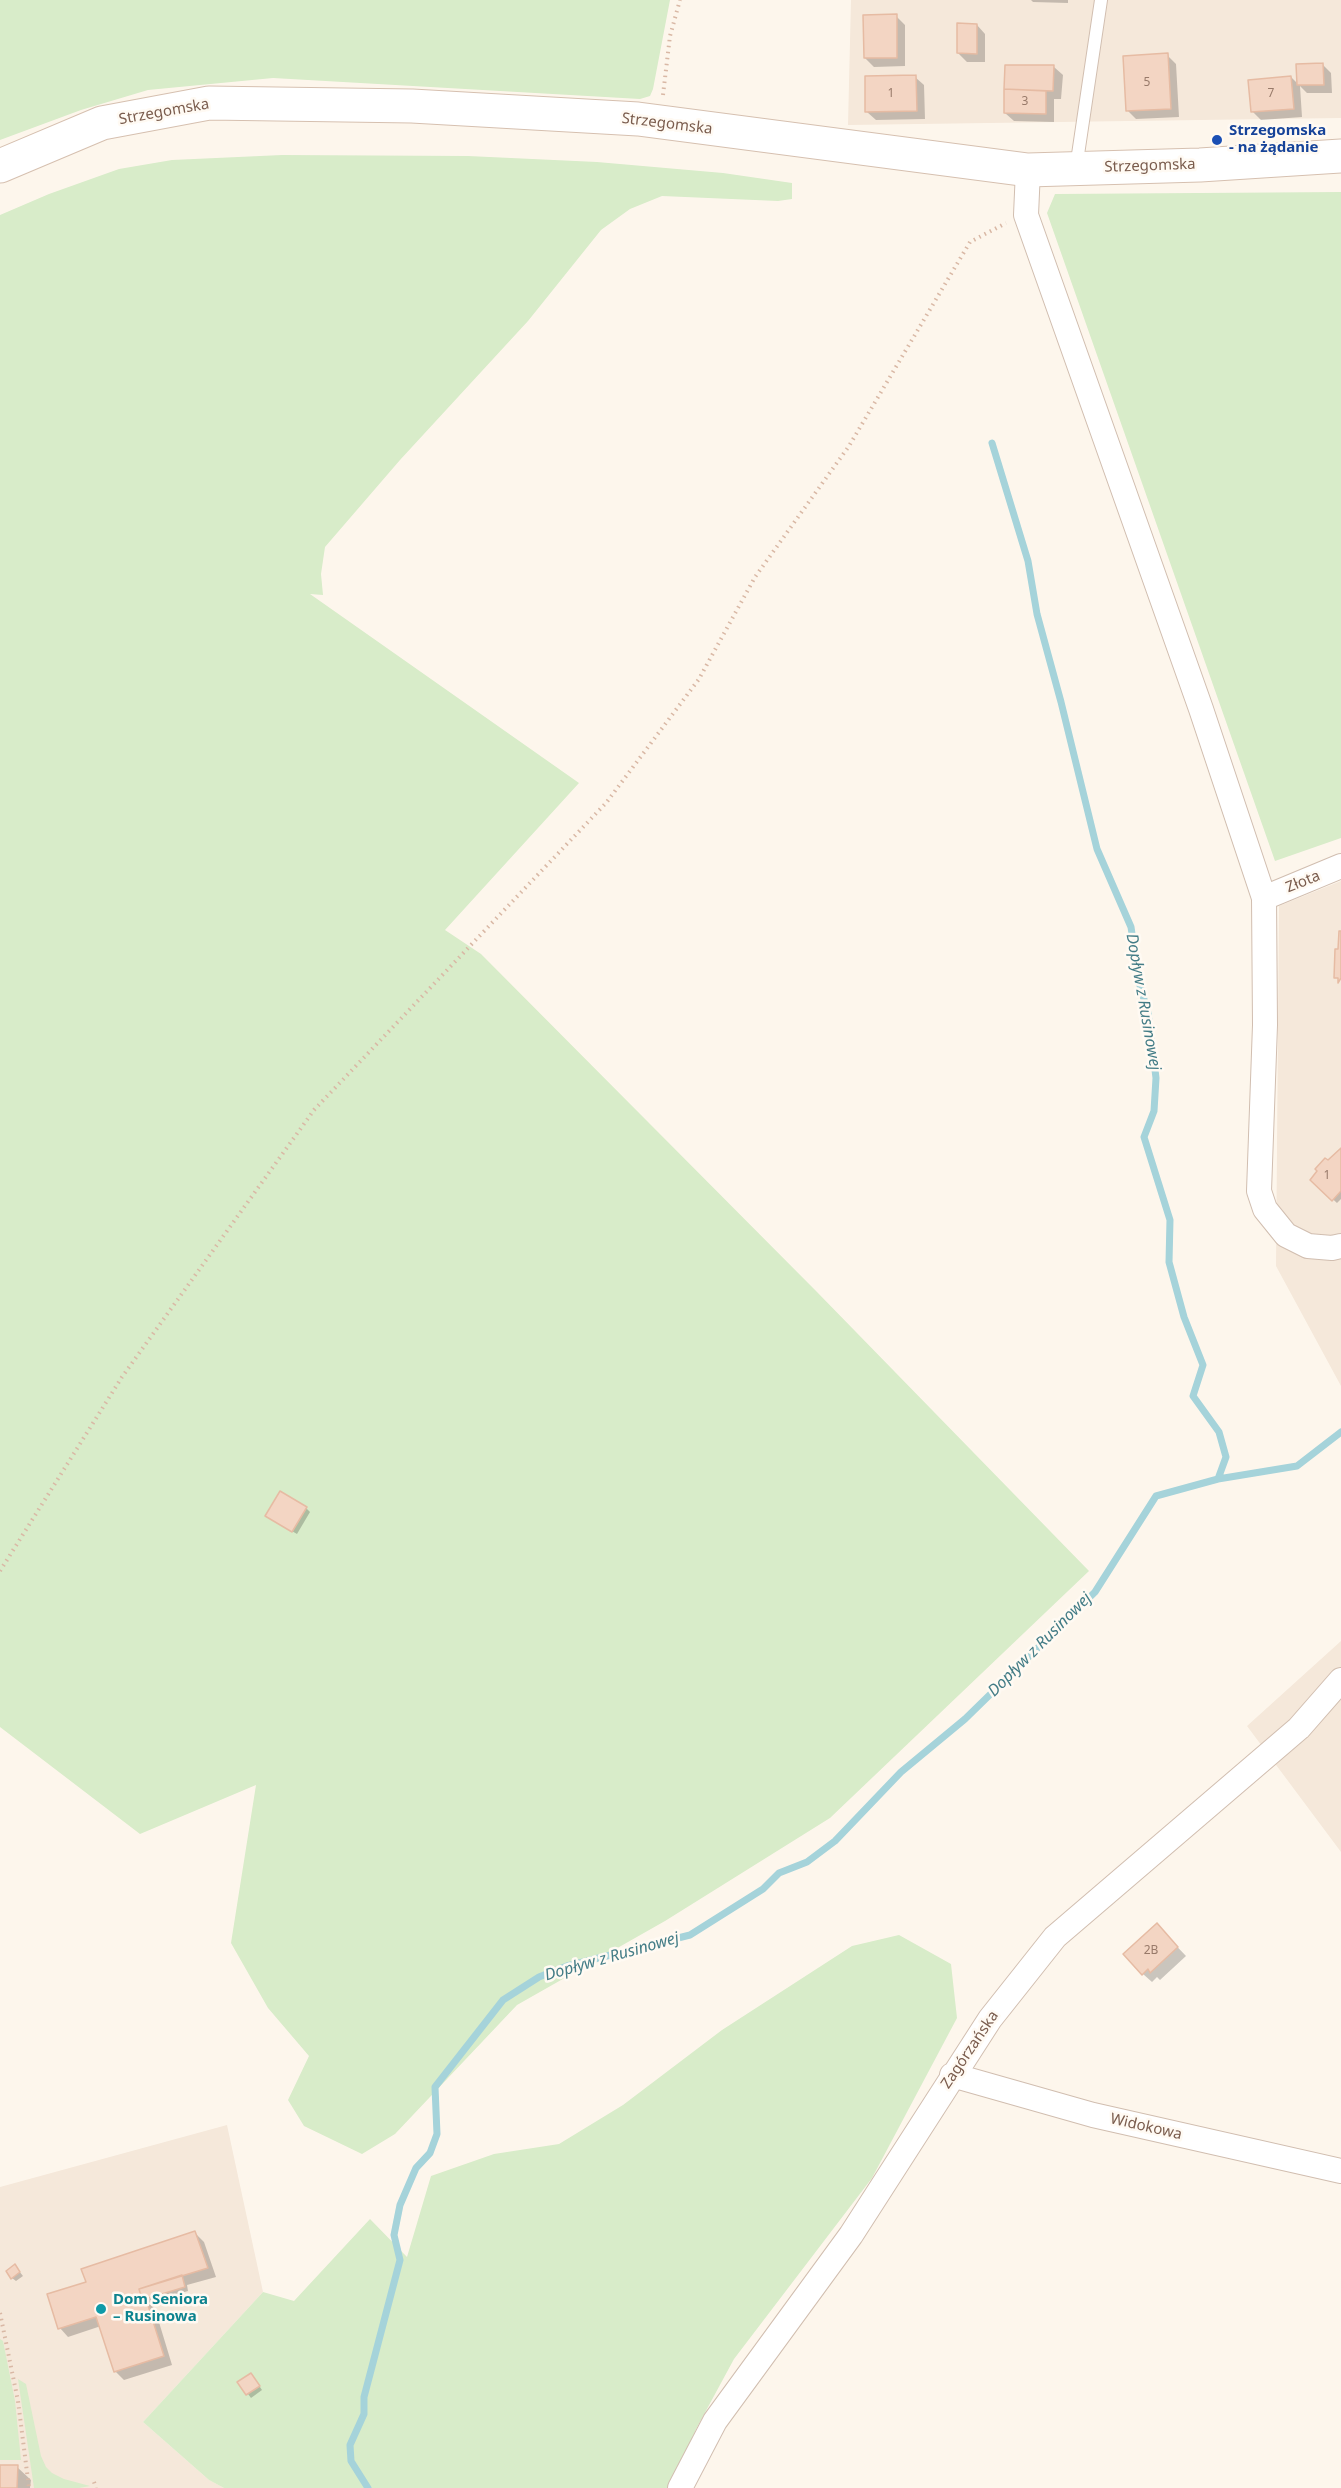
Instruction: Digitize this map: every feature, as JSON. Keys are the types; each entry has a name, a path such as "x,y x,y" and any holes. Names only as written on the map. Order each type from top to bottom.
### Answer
{"main road":[{"name":"Strzegomska","path":"0,166 102,123 209,103 412,106 661,122 1028,170 1200,165 1341,156"}],"street":[{"path":"1028,170 1026,215 1197,698 1264,898 1265,1025 1259,1191 1265,1209 1286,1234 1308,1246 1332,1248 1341,1246"},
{"name":"Złota","path":"1264,898 1341,866"},
{"name":"Zagórzańska","path":"680,2488 715,2421 851,2235 990,2019 1055,1937 1299,1728 1341,1680"},
{"name":"Widokowa","path":"952,2075 1093,2115 1341,2171"}],"lane":[{"path":"1076,168 1101,0"}],"path":[{"path":"661,122 670,36 680,0"},
{"path":"0,1571 122,1377 314,1110 606,803 699,679 755,577 849,446 970,242 1026,215"},
{"path":"0,2313 18,2401 29,2488"},
{"path":"94,2482 96,2488"}],"shaded area":[{"path":"851,0 1341,0 1341,118 848,125"},
{"path":"1341,881 1341,1386 1276,1266 1279,906"},
{"path":"1341,1641 1341,1852 1247,1726"},
{"path":"227,2125 263,2292 143,2422 209,2480 224,2488 0,2488 0,2187"}],"green space":[{"path":"0,0 670,0 653,89 650,96 640,99 273,78 148,90 81,110 0,140"},
{"path":"282,155 468,156 597,162 723,173 792,183 792,199 778,201 662,196 630,209 601,230 528,321 400,460 325,547 321,574 323,595 310,594 579,783 445,930 481,954 817,1292 1089,1571 830,1818 665,1921 517,2005 395,2134 362,2154 304,2126 288,2100 309,2056 268,2008 231,1943 256,1785 140,1834 0,1727 0,215 49,194 119,169 172,160"},
{"path":"1341,192 1341,838 1275,861 1047,213 1055,194"},
{"path":"899,1935 951,1964 957,2018 872,2178 734,2359 695,2431 687,2488 224,2488 209,2480 143,2422 263,2292 294,2301 370,2219 407,2257 431,2176 494,2154 559,2144 623,2105 722,2030 852,1946"},
{"path":"0,2339 3,2341 15,2401 21,2460 0,2460"},
{"path":"18,2379 26,2384 41,2456 46,2467 64,2479 90,2486 34,2488"}],"building":[{"path":"897,14 897,58 864,58 863,15"},
{"path":"957,23 977,24 977,54 957,53"},
{"path":"1168,53 1171,109 1126,111 1123,56"},
{"path":"1323,63 1324,85 1297,85 1296,64"},
{"path":"1005,65 1054,65 1053,91 1004,89"},
{"path":"916,75 917,111 865,112 865,76"},
{"path":"1291,76 1294,109 1251,112 1248,80"},
{"path":"1004,89 1046,91 1046,114 1004,113"},
{"path":"1339,931 1341,931 1341,978 1338,983 1338,978 1334,978 1335,949 1338,949"},
{"path":"1341,1148 1341,1191 1332,1201 1310,1180 1317,1171 1315,1169 1325,1158 1328,1160"},
{"path":"280,1491 307,1507 292,1532 265,1516"},
{"path":"1157,1923 1178,1947 1150,1973 1148,1969 1142,1975 1123,1954"},
{"name":"Dom Seniora – Rusinowa","path":"195,2231 208,2268 139,2289 142,2300 146,2299 164,2356 114,2372 96,2317 58,2329 47,2294 86,2282 81,2269"},
{"path":"15,2264 20,2272 11,2279 6,2271"},
{"path":"182,2275 185,2287 142,2300 139,2289"},
{"path":"251,2373 260,2386 246,2395 237,2382"},
{"path":"0,2465 18,2465 17,2488 0,2488"}],"waterway":[{"name":"Dopływ z Rusinowej","path":"368,2488 351,2461 350,2445 364,2414 364,2397 400,2260 394,2235 400,2205 416,2168 430,2153 437,2134 435,2087 503,2000 539,1977 567,1966 690,1935 763,1889 779,1873 807,1862 835,1841 901,1772 965,1719 1095,1592 1156,1496 1218,1479 1226,1457 1219,1432 1193,1396 1203,1365 1184,1317 1169,1262 1170,1220 1144,1137 1154,1111 1156,1078 1148,1013 1139,982 1131,927 1097,849 1037,614 1028,561 992,443"},
{"path":"1218,1479 1297,1466 1341,1432"}],"place":[{"name":"Strzegomska - na żądanie","path":"1217,140"},
{"name":"Dom Seniora – Rusinowa","path":"101,2309"}]}
